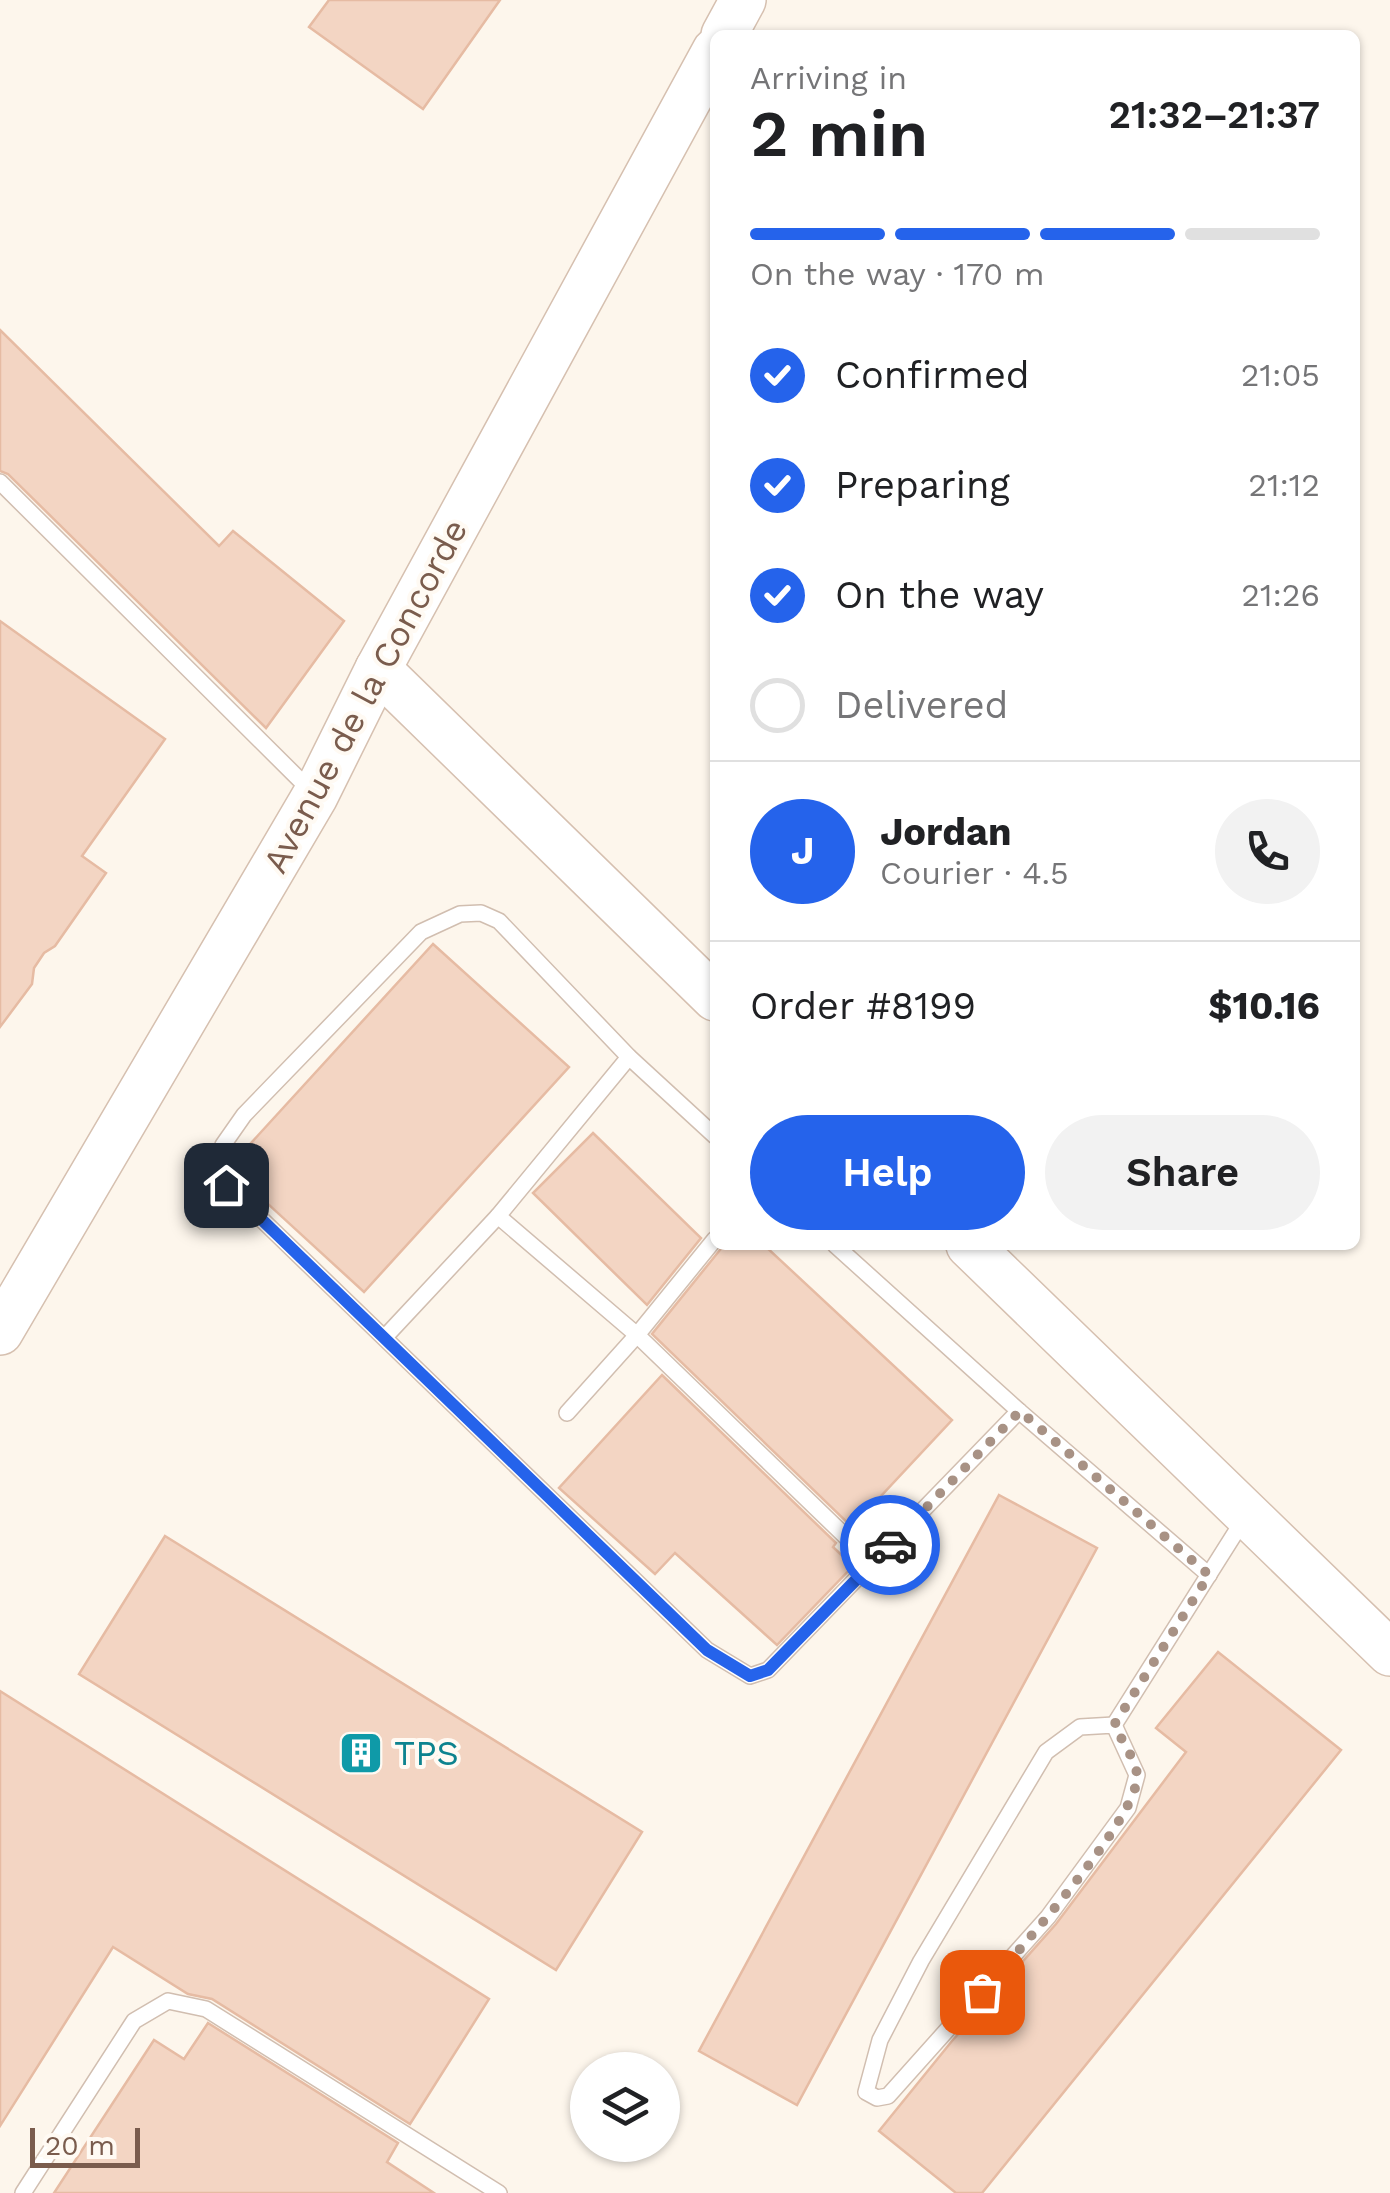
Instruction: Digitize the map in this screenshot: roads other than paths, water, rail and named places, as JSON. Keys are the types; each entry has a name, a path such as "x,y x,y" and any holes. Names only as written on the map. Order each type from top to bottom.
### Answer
{"street":[{"path":"727,30 743,0"},
{"name":"Avenue de la Concorde","path":"0,1332 315,796 378,669 710,61"},
{"path":"378,669 710,993"},
{"path":"974,1250 1390,1654"}],"lane":[{"path":"0,482 315,796"},
{"path":"710,1131 628,1057 499,922 481,913 460,914 421,932 244,1115 223,1145 218,1171 226,1185 707,1650 750,1676 768,1670 1020,1411"},
{"path":"385,1336 498,1216 628,1057"},
{"path":"498,1216 637,1335 874,1563"},
{"path":"567,1413 710,1245"},
{"path":"841,1250 1209,1575"},
{"path":"1114,1725 1247,1516"},
{"path":"1114,1725 1137,1775 1128,1808 1048,1917 938,2043 888,2096 877,2098 866,2092 880,2040 921,1960 1046,1752 1080,1728 1114,1725"},
{"path":"23,2193 134,2021 168,2001 206,2009 499,2193"}],"place":[{"name":"TPS","path":"361,1753"}]}
